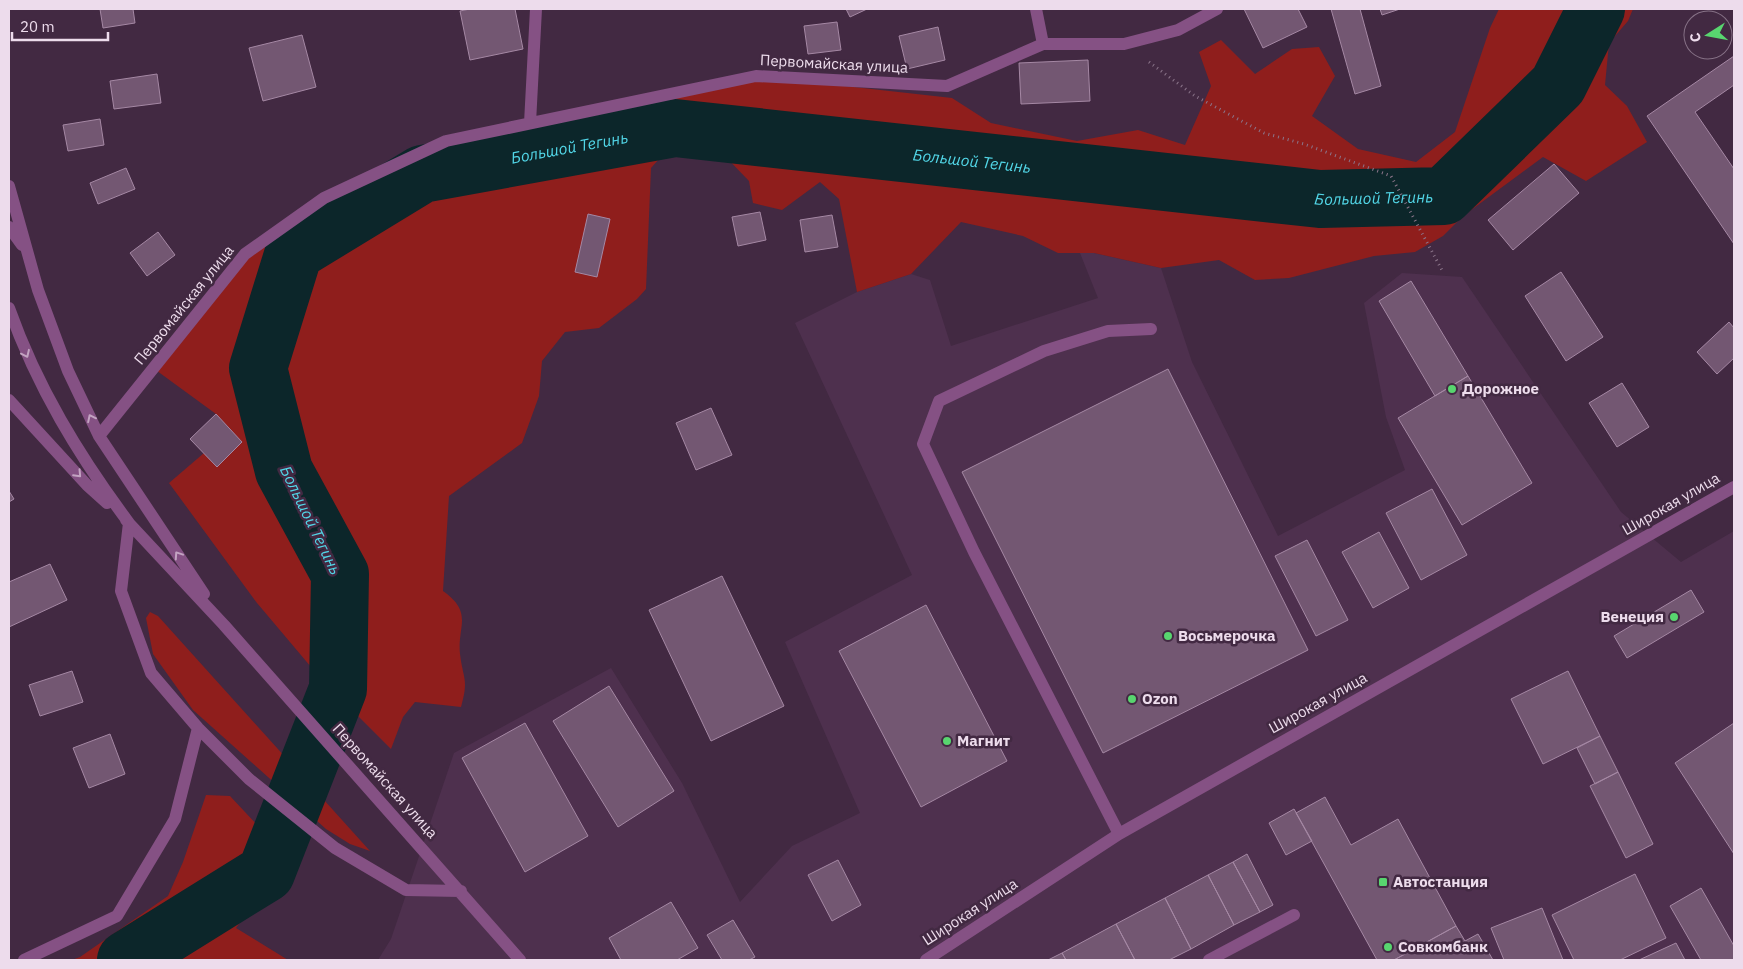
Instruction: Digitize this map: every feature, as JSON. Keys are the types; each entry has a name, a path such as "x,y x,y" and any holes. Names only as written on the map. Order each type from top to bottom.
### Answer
{"street":[{"path":"530,123 536,9"},
{"path":"1036,9 1043,44 1124,44 1178,30 1217,9"},
{"name":"Первомайская улица","path":"99,436 245,254 324,198 446,141 756,76 947,86 1043,44"},
{"name":"Первомайская улица","path":"9,186 38,290 68,371 99,436 224,625"},
{"path":"9,227 28,254"},
{"path":"9,308 23,349 50,404 90,470 129,523 121,592 151,673 198,728 249,779 335,848 406,890 461,891"},
{"path":"1119,834 974,552 923,444 939,401 1044,351 1108,331 1151,329"},
{"name":"Первомайская улица","path":"9,400 87,485 129,523 224,625 396,817 520,960"},
{"name":"Широкая улица","path":"926,960 1119,834 1734,487"},
{"path":"24,960 117,916 176,819 198,728"},
{"path":"1209,960 1294,915"}],"path":[{"path":"1124,44 1195,96 1264,134 1304,144 1391,176 1443,272"}],"shaded area":[{"path":"1499,9 1633,9 1628,21 1609,43 1605,85 1627,106 1647,142 1586,181 1543,157 1463,216 1443,236 1415,252 1374,256 1289,278 1255,280 1219,260 1161,268 1094,253 1058,253 1023,236 961,222 911,274 857,292 839,199 820,182 782,210 753,203 749,181 720,151 677,139 651,168 646,289 637,299 599,328 565,332 542,361 539,396 522,443 449,496 443,591 453,599 461,613 460,654 465,685 461,707 415,702 403,717 391,749 322,680 257,603 169,483 204,453 217,466 242,442 216,414 153,368 245,254 324,198 446,141 756,76 952,98 991,123 1077,141 1138,130 1185,145 1211,86 1199,52 1221,40 1255,74 1292,49 1319,47 1335,76 1312,116 1358,149 1416,162 1455,132 1490,28"},
{"path":"1080,253 1094,253 1161,268 1192,362 1278,536 1405,470 1386,417 1364,303 1402,273 1462,277 1621,512 1681,562 1734,531 1734,960 378,960 391,939 454,753 611,668 682,783 740,902 792,846 860,813 785,642 912,575 795,323 857,292 911,274 930,280 951,346 1098,298"},
{"path":"150,612 158,616 370,851 350,844 326,829 193,710 153,654 146,618"},
{"path":"206,795 230,796 287,857 236,928 288,960 72,960 80,957 168,896 183,862"}],"building":[{"path":"100,9 133,9 135,23 103,28"},
{"path":"470,9 515,9 523,49 470,60 460,11"},
{"path":"846,9 867,9 850,17"},
{"path":"1244,9 1298,9 1307,27 1263,48"},
{"path":"1331,9 1360,9 1381,86 1355,94"},
{"path":"1380,9 1400,9 1382,15"},
{"path":"837,22 841,50 808,54 804,26"},
{"path":"938,27 945,60 907,69 899,36"},
{"path":"302,35 316,87 263,101 249,48"},
{"path":"1733,57 1734,85 1695,112 1734,169 1734,244 1647,116 1728,60 1733,60"},
{"path":"1088,60 1090,101 1021,104 1019,63"},
{"path":"157,74 161,103 114,109 110,81"},
{"path":"100,119 104,145 68,151 63,125"},
{"path":"1554,164 1579,193 1513,250 1488,220"},
{"path":"126,168 135,189 98,204 90,183"},
{"path":"760,212 766,240 738,246 732,217"},
{"path":"588,214 610,219 597,277 575,272"},
{"path":"832,215 838,247 805,252 800,220"},
{"path":"158,232 175,255 147,276 130,253"},
{"path":"1561,272 1603,337 1566,361 1525,296"},
{"path":"1411,281 1468,376 1435,396 1379,301"},
{"path":"1729,322 1734,328 1734,358 1717,374 1697,352"},
{"path":"1168,369 1308,650 1103,753 962,472"},
{"path":"1468,376 1532,483 1462,525 1398,418"},
{"path":"1622,383 1649,427 1617,447 1589,403"},
{"path":"711,408 732,455 696,470 676,423"},
{"path":"216,414 242,442 217,467 190,439"},
{"path":"1432,489 1467,555 1421,580 1386,513"},
{"path":"9,491 14,499 9,502"},
{"path":"1379,532 1409,588 1373,608 1342,552"},
{"path":"1307,540 1348,620 1316,636 1275,556"},
{"path":"50,564 67,600 9,627 9,582"},
{"path":"722,576 784,706 711,741 649,610"},
{"path":"1691,590 1704,612 1627,658 1614,636"},
{"path":"926,605 1007,761 921,807 839,651"},
{"path":"72,671 83,702 40,716 29,685"},
{"path":"1568,671 1600,736 1543,764 1511,699"},
{"path":"609,686 674,791 618,827 553,721"},
{"path":"525,723 588,836 525,872 462,758"},
{"path":"1734,723 1734,854 1675,763"},
{"path":"110,734 125,774 89,788 73,748"},
{"path":"1600,736 1618,772 1595,784 1577,748"},
{"path":"1618,772 1653,844 1626,858 1590,786"},
{"name":"Автостанция","path":"1325,797 1351,845 1398,819 1456,926 1394,960 1377,960 1296,813"},
{"path":"1294,809 1312,841 1286,855 1269,823"},
{"path":"1247,854 1273,905 1260,912 1233,862"},
{"path":"838,860 861,905 832,921 808,875"},
{"path":"1233,862 1260,912 1234,925 1208,875"},
{"path":"1635,874 1666,938 1620,960 1574,960 1552,915"},
{"path":"1208,875 1234,925 1191,949 1165,898"},
{"path":"1701,888 1734,946 1734,960 1701,960 1670,906"},
{"path":"1165,898 1191,949 1169,960 1135,960 1116,924"},
{"path":"671,902 698,948 677,960 621,960 609,938"},
{"path":"1542,908 1563,960 1504,960 1491,928"},
{"path":"733,920 755,957 749,960 722,960 707,935"},
{"path":"1116,924 1135,960 1066,960 1062,953"},
{"path":"1456,926 1465,941 1478,934 1493,960 1394,960"},
{"path":"1676,943 1685,960 1639,960"},
{"path":"1062,953 1066,960 1048,960"}],"waterway":[{"name":"Большой Тегинь","path":"126,960 266,873 338,689 340,574 284,471 258,368 294,252 422,174 675,128 1320,199 1444,196 1558,85 1596,9"}],"place":[{"name":"Дорожное","path":"1452,389"},
{"name":"Венеция","path":"1674,617"},
{"name":"Восьмерочка","path":"1168,636"},
{"name":"Ozon","path":"1132,699"},
{"name":"Магнит","path":"947,741"},
{"name":"Автостанция","path":"1383,882"},
{"name":"Совкомбанк","path":"1388,947"}]}
